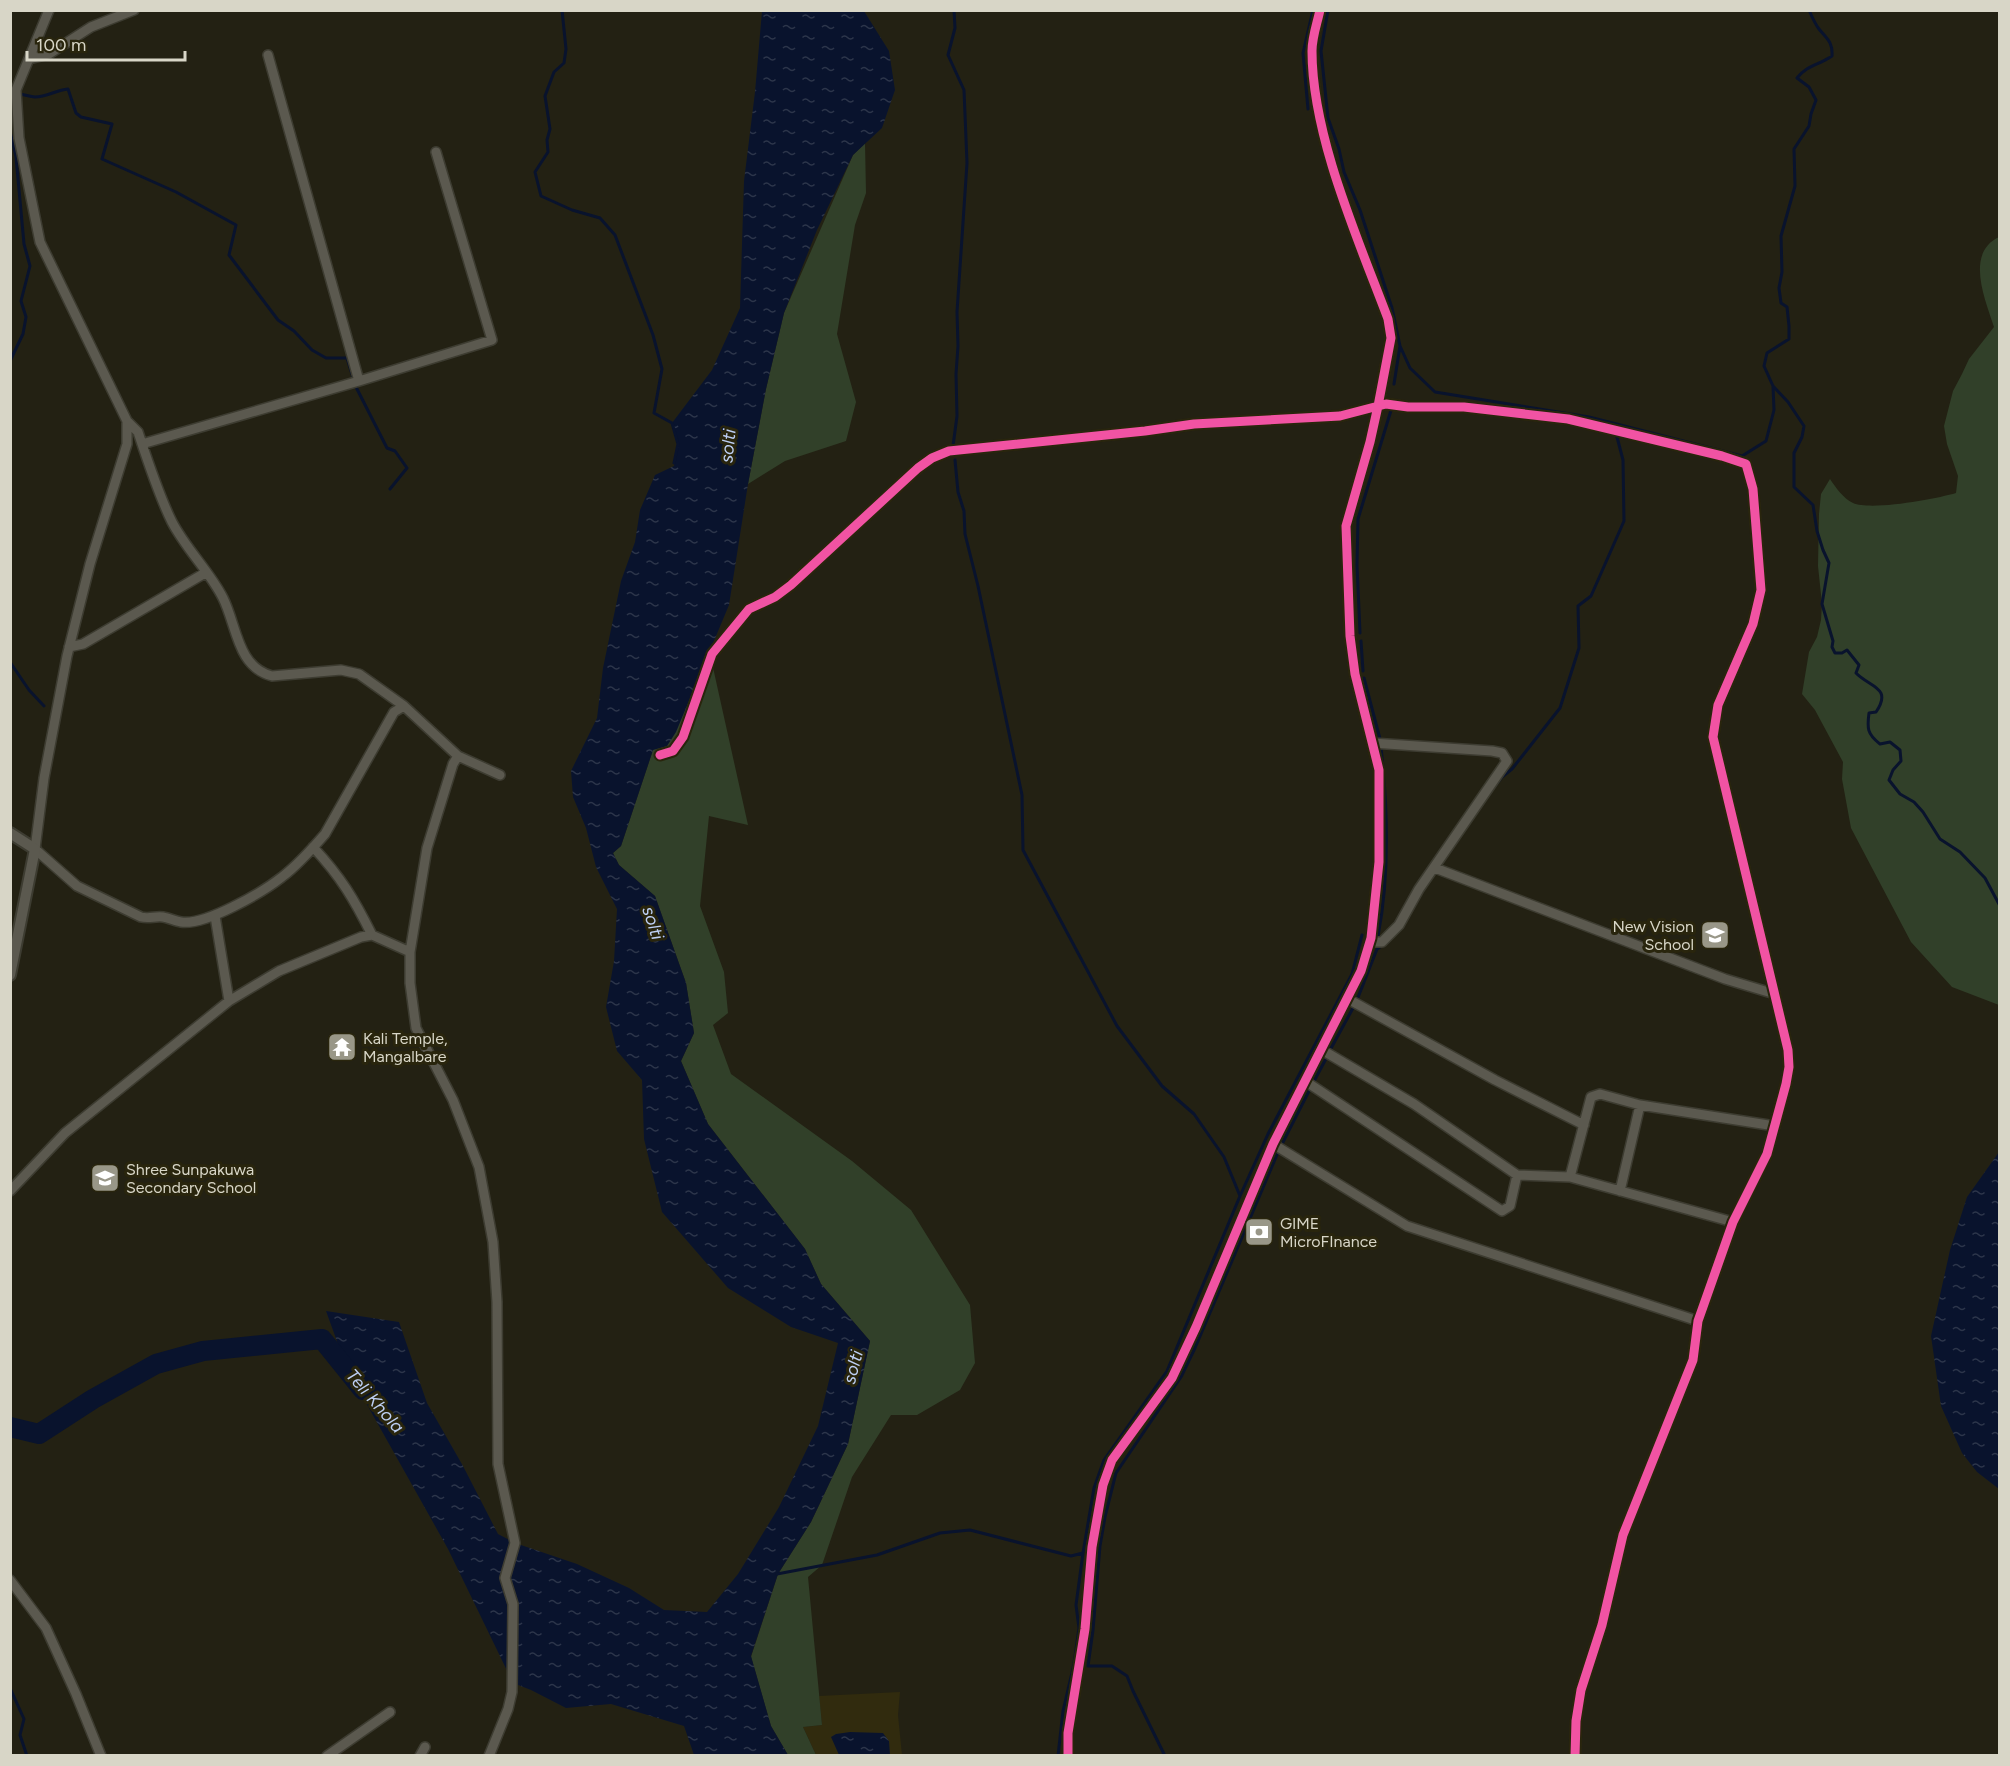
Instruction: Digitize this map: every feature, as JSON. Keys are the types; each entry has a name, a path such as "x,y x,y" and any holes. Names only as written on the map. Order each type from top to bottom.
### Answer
{"street":[{"path":"49,10 16,90 19,138 40,242 127,420 138,432 172,522 222,596 244,655 264,674 281,677 332,670 359,674 404,706 458,756 500,775"},
{"path":"29,59 49,54 91,27 134,10"},
{"path":"1068,1755 1068,1733 1085,1629 1092,1548 1104,1485 1112,1460 1172,1378 1196,1327 1273,1144 1348,999 1361,971 1370,942 1379,862 1379,770 1355,674 1350,636 1346,526 1370,442 1391,338 1388,319 1337,178 1317,103 1312,49 1320,10"},
{"path":"268,55 359,381"},
{"path":"142,444 492,340 436,152"},
{"path":"660,755 673,751 682,737 712,654 749,609 775,597 791,585 918,468 932,458 949,451 1194,424 1340,416 1378,406 1464,407 1568,419 1722,456 1746,464 1753,489 1761,590 1753,624 1718,705 1713,737 1788,1050 1789,1067 1767,1154 1733,1222 1698,1321 1693,1360 1623,1535 1602,1625 1581,1690 1576,1721 1575,1755"},
{"path":"10,975 35,849 44,778 69,647 90,564 127,444 127,420"},
{"path":"69,647 83,644 205,573"},
{"path":"10,833 35,849 77,886 141,916 149,919 156,916 164,917 182,922 214,916 260,892 282,877 325,834 394,712 404,706"},
{"path":"1370,942 1382,942 1399,926 1419,889 1507,761 1502,753 1482,750 1372,743"},
{"path":"458,756 453,764 427,848 410,952 410,983 417,1028 453,1100 479,1167 493,1242 497,1302 498,1464 514,1543 505,1578 513,1604 512,1692 508,1709 489,1755"},
{"path":"313,847 349,890 372,935"},
{"path":"1435,868 1725,979 1775,994"},
{"path":"214,916 229,1001"},
{"path":"10,1191 65,1133 229,1001 279,971 361,937 372,935 410,952"},
{"path":"1348,999 1584,1125"},
{"path":"1322,1050 1414,1104 1517,1175 1570,1178 1733,1222"},
{"path":"1305,1082 1502,1211 1510,1206 1517,1175"},
{"path":"1570,1178 1591,1097 1595,1095 1600,1094 1640,1105 1774,1126"},
{"path":"1620,1191 1640,1105"},
{"path":"1273,1144 1407,1226 1698,1321"},
{"path":"10,1580 46,1628 101,1755"},
{"path":"327,1755 390,1712"}],"shaded area":[{"path":"900,1692 898,1715 902,1755 816,1755 803,1727 822,1725 819,1696"}],"green space":[{"path":"865,143 866,193 855,225 837,334 856,402 846,441 785,461 748,484 766,389 784,313 853,155"},
{"path":"1999,237 1999,1005 1952,987 1911,942 1851,828 1842,779 1843,762 1815,710 1802,694 1809,652 1817,637 1821,620 1822,604 1818,566 1819,514 1821,494 1830,479 1846,498 1862,505 1904,503 1956,493 1958,476 1947,444 1944,426 1953,391 1969,359 1994,327 1980,278 1980,265 1989,244"},
{"path":"710,654 748,825 709,816 700,906 724,972 728,1013 713,1025 731,1074 852,1161 911,1210 970,1305 975,1363 960,1390 917,1415 891,1415 852,1477 822,1565 808,1577 822,1725 803,1727 816,1755 788,1755 771,1726 751,1657 778,1574 811,1522 848,1444 870,1341 821,1284 805,1249 708,1124 681,1061 694,1033 686,983 655,896 619,865 613,853 621,846 653,750"}],"water":[{"name":"solti","path":"762,11 864,11 889,51 895,90 882,128 853,155 817,230 784,313 766,389 748,484 729,605 676,732 667,746 653,750 621,846 613,853 619,865 655,896 686,983 694,1033 681,1061 708,1124 805,1249 821,1284 870,1341 848,1444 811,1522 778,1574 751,1656 771,1726 788,1755 694,1755 684,1726 611,1704 566,1708 513,1683 448,1549 347,1369 326,1311 399,1322 427,1403 498,1534 515,1543 577,1564 629,1588 664,1610 707,1612 738,1574 779,1507 818,1426 838,1343 791,1327 728,1288 662,1212 644,1139 642,1080 617,1051 606,1007 614,961 617,909 596,867 586,828 573,797 571,771 597,718 603,668 621,581 635,542 640,510 655,475 674,466 678,444 672,423 712,370 740,308 744,181"},
{"path":"1999,1152 1999,1489 1977,1472 1962,1453 1941,1406 1931,1336 1950,1250 1967,1197"},
{"path":"850,1732 883,1733 889,1741 890,1755 839,1755 831,1737"}],"waterway":[{"path":"562,10 566,49 564,63 554,72 545,96 550,129 547,140 548,152 535,172 541,196 572,210 600,218 615,235 653,335 662,369 654,413 672,423 678,444 674,463"},
{"path":"953,446 957,416 957,312 967,163 964,90 948,55 955,28 954,10"},
{"path":"1308,109 1303,53 1313,10"},
{"path":"1328,10 1321,51 1328,118 1344,172 1360,210 1392,308 1400,346 1394,384"},
{"path":"1809,10 1816,25 1827,38 1832,56 1809,68 1797,78 1809,87 1816,100 1809,126 1794,149 1795,186 1781,236 1782,272 1779,288 1781,303 1787,307 1789,339 1767,353 1764,366 1773,386 1788,402 1804,426 1802,437 1794,453 1794,487 1813,505 1817,531 1829,563 1822,604 1833,641 1832,647 1835,653 1847,650 1859,665 1856,673 1881,692 1881,704 1876,712 1869,713 1868,727 1870,734 1880,744 1890,742 1900,750 1901,761 1893,770 1889,780 1900,794 1914,802 1923,812 1940,839 1960,852 1985,878 2000,906"},
{"path":"10,95 39,97 68,89 76,113 81,117 112,124 102,159 176,192 236,225 229,255 278,320 294,331 312,350 326,358 347,358 356,387 387,448 395,451 407,468 390,489"},
{"path":"10,131 16,157 24,244 30,266 21,301 26,317 23,334 10,361"},
{"path":"1400,346 1410,368 1435,392 1589,417 1742,456 1766,441 1774,410 1773,386"},
{"path":"1360,633 1357,565 1358,519 1392,407"},
{"path":"1494,787 1512,769 1560,708 1579,648 1578,606 1591,596 1624,521 1623,460 1617,437"},
{"path":"777,1574 877,1555 940,1533 970,1530 1071,1556 1083,1553 1094,1488 1104,1460 1167,1371 1240,1196 1224,1157 1194,1114 1162,1086 1117,1026 1023,850 1022,795 965,534 964,511 958,492 955,460"},
{"path":"1361,641 1363,671"},
{"path":"10,662 29,690 44,706"},
{"path":"1364,678 1380,739"},
{"path":"1378,936 1385,889 1387,842 1381,748"},
{"path":"1240,1196 1268,1134 1352,974 1362,935"},
{"path":"1357,1000 1377,949 1388,942"},
{"path":"1329,1052 1353,1008"},
{"path":"1313,1083 1328,1055"},
{"path":"1281,1146 1310,1089"},
{"path":"1165,1756 1127,1676 1112,1666 1088,1666 1105,1517 1116,1473 1181,1377 1195,1348 1279,1150"},
{"name":"Teli Khola","path":"10,1427 39,1434 93,1399 156,1364 203,1351 322,1339 363,1390"},
{"path":"1058,1756 1063,1711 1074,1664 1079,1628 1076,1605 1083,1553"},
{"path":"10,1688 24,1719 20,1735 27,1756"}],"cycle path":[{"path":"1068,1756 1068,1733 1085,1629 1092,1547 1103,1485 1112,1460 1172,1378 1196,1327 1273,1144 1361,971 1371,938 1379,862 1379,770 1355,674 1350,636 1346,526 1370,442 1391,338 1388,319 1339,187 1320,117 1314,84 1312,51 1320,10"},
{"path":"660,755 673,751 683,737 712,654 749,609 775,597 791,585 918,468 932,458 949,451 1194,424 1340,416 1386,404 1408,407 1464,407 1568,419 1722,456 1746,464 1753,489 1761,590 1753,624 1718,705 1713,737 1788,1050 1789,1067 1767,1154 1733,1222 1698,1321 1693,1360 1623,1535 1602,1625 1581,1690 1576,1721 1575,1756"}],"place":[{"name":"New Vision School","path":"1715,935"},
{"name":"Kali Temple, Mangalbare","path":"342,1047"},
{"name":"Shree Sunpakuwa Secondary School","path":"105,1178"},
{"name":"GIME MicroFInance","path":"1259,1232"}]}
